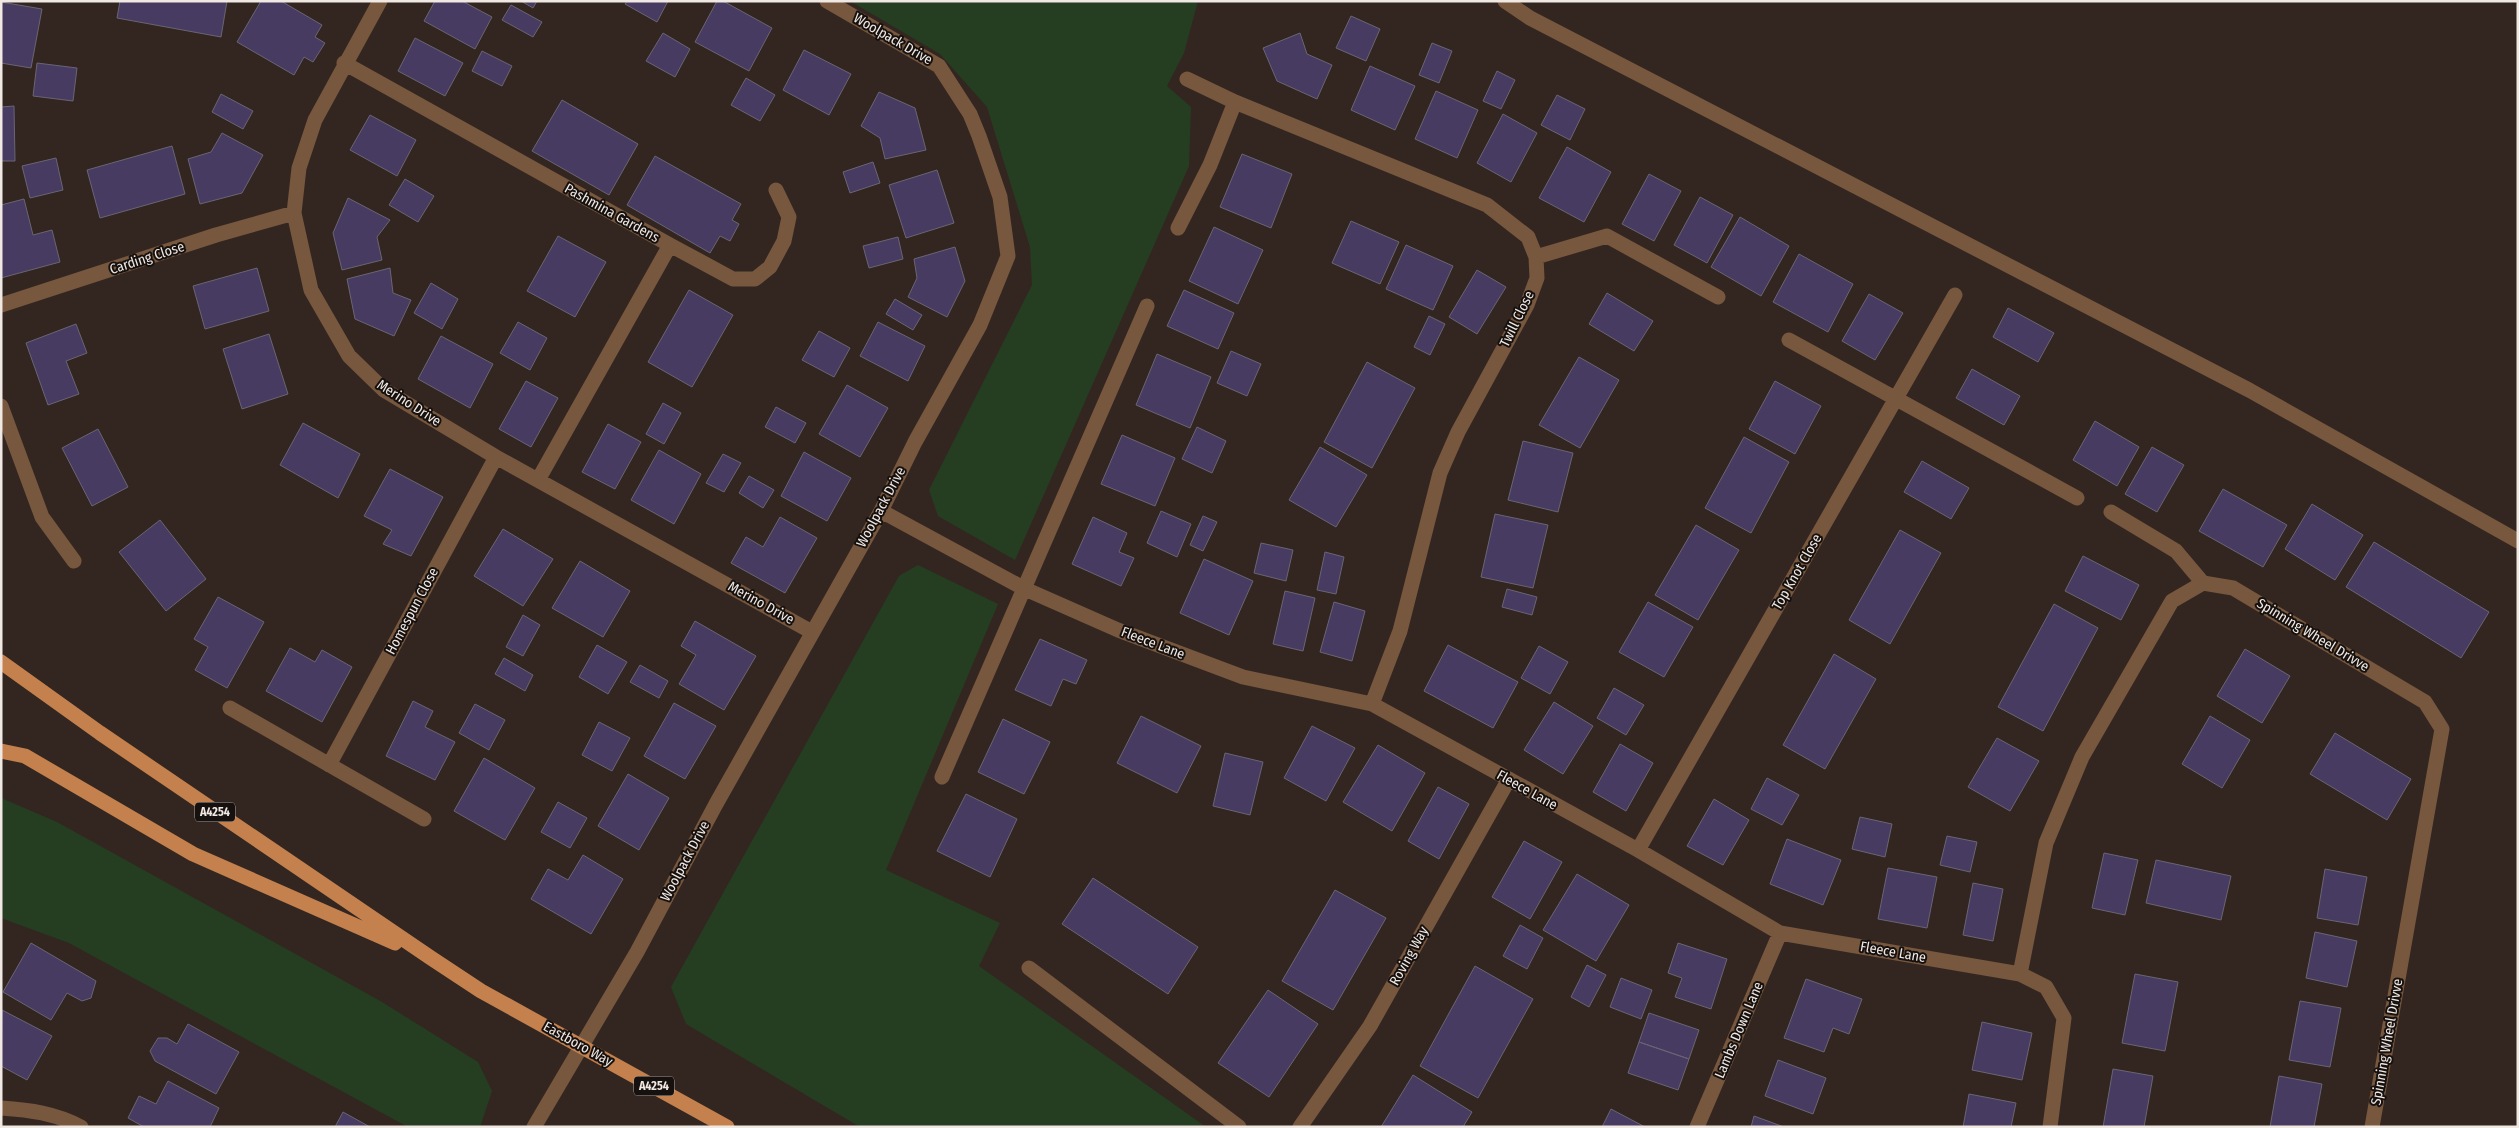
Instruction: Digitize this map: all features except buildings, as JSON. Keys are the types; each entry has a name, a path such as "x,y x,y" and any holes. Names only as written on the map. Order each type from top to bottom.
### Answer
{"main road":[{"name":"A4254","path":"1,662 100,733 431,958"},
{"name":"A4254","path":"1,752 25,756 193,854 431,958"},
{"name":"Eastboro Way","path":"431,958 481,991 727,1127"}],"street":[{"name":"Merino Drive","path":"380,1 344,63 315,120 299,168 294,213 311,290 349,356 384,390 496,457 812,632"},
{"name":"Woolpack Drive","path":"534,1127 637,952 812,632 881,511 915,442 980,325 1008,256 1000,196 982,144 970,114 939,66 827,1"},
{"path":"1505,1 1530,18 2249,390 2518,541"},
{"name":"Pashmina Gardens","path":"344,63 670,245 538,480"},
{"name":"Twill Close","path":"1187,79 1235,102 1487,205 1528,237 1536,257 1537,278 1526,305 1458,432 1440,473 1400,631 1372,704"},
{"path":"1178,228 1210,166 1235,102"},
{"path":"670,245 733,278 755,279 770,267 784,241 788,217 776,190"},
{"name":"Carding Close","path":"1,306 216,235 294,213"},
{"path":"1536,257 1607,236 1718,297"},
{"name":"Top Knot Close","path":"1638,850 1955,295"},
{"path":"942,777 1147,306"},
{"path":"1790,340 2077,498"},
{"path":"1,406 42,517 74,562"},
{"name":"Homespun Close","path":"329,765 496,457"},
{"name":"Fleece Lane","path":"881,511 1025,589 1118,630 1243,677 1372,704 1638,850 1780,933 2020,974 2046,987 2064,1018 2050,1127"},
{"path":"2020,974 2046,844 2082,757 2172,601 2203,583 2176,551 2111,512"},
{"name":"Spinning Wheel Drivve","path":"2203,583 2233,588 2425,702 2442,729 2372,1127"},
{"path":"230,708 424,819"},
{"name":"Roving Way","path":"1300,1127 1370,1026 1509,780"},
{"name":"Lambs Down Lane","path":"1697,1127 1780,933"},
{"path":"1029,968 1239,1127"},
{"path":"1,1108 31,1110 55,1115 81,1127"}],"green space":[{"path":"850,1 1198,1 1184,53 1167,86 1191,107 1189,166 1015,560 938,516 929,490 1032,285 1030,247 987,107 940,54"},
{"path":"918,565 998,604 886,870 1000,923 979,966 1206,1127 860,1127 686,1024 671,987 899,576"},
{"path":"1,798 57,822 382,1002 478,1062 492,1091 480,1127 408,1127 69,943 1,918"}]}
